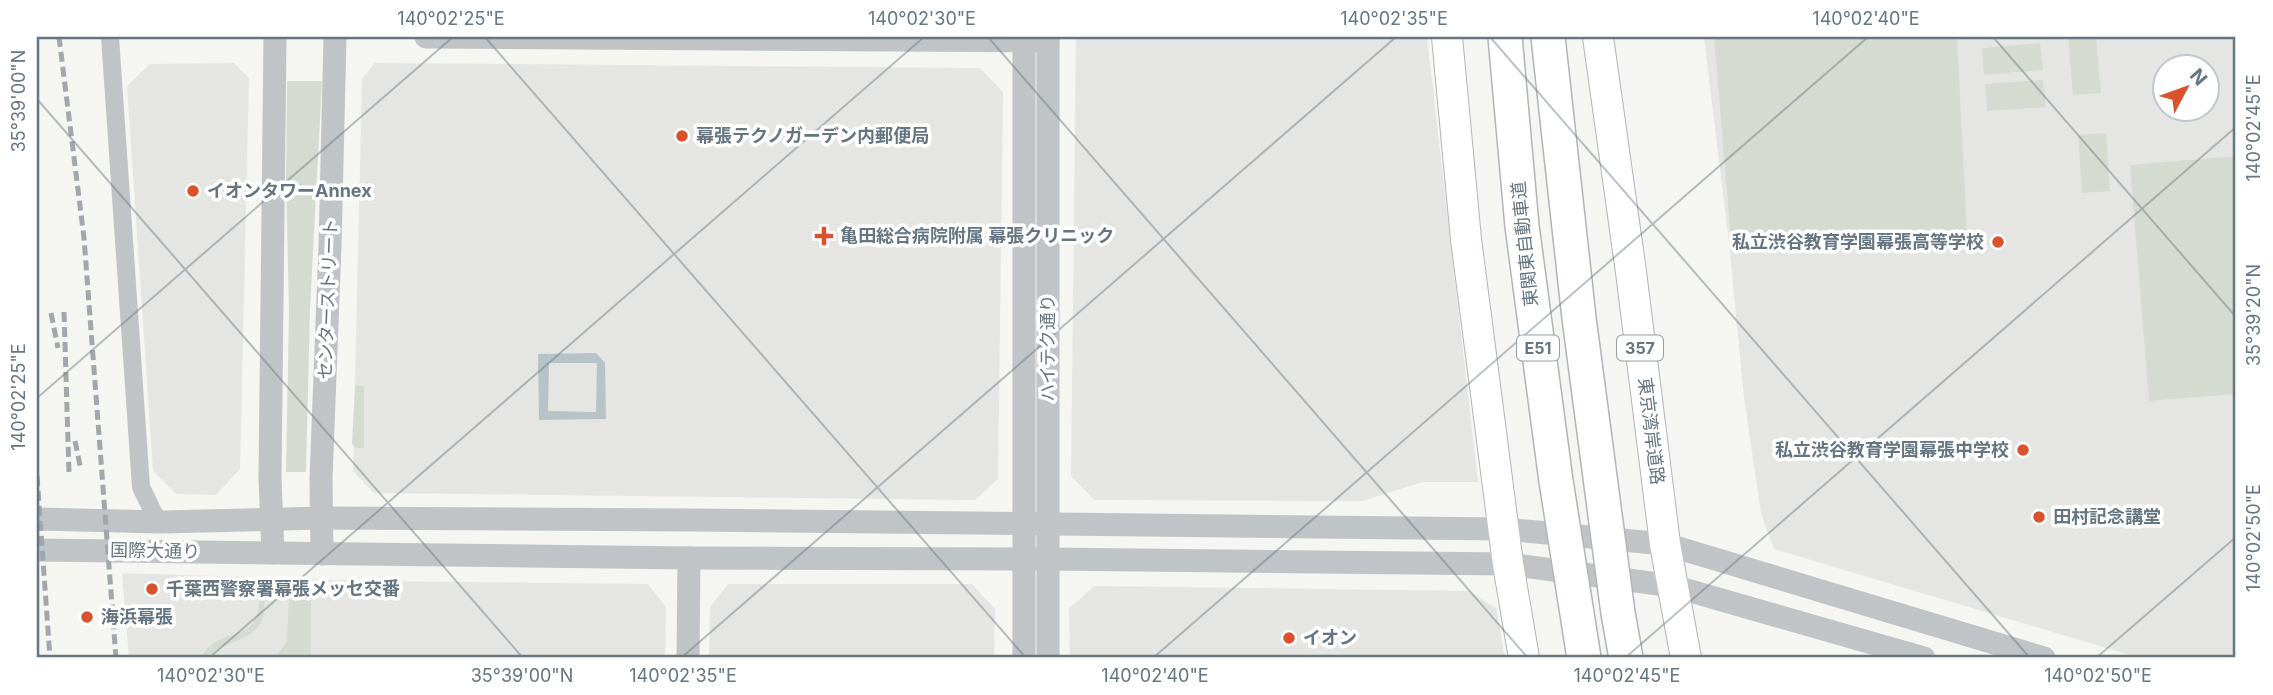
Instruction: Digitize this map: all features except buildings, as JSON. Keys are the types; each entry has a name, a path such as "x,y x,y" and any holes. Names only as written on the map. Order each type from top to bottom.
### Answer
{"highway":[{"path":"1447,37 1466,239 1508,564 1524,658"},
{"name":"東関東自動車道","path":"1505,37 1522,226 1584,658"},
{"name":"E51","path":"1548,37 1579,318 1626,658"},
{"name":"東京湾岸道路","path":"1598,37 1665,544 1686,658"},
{"path":"1609,37 1631,272"}],"street":[{"path":"110,37 141,487 153,512 162,522"},
{"path":"273,553 271,519 275,37"},
{"name":"センターストリート","path":"322,554 321,479 335,37"},
{"path":"426,37 1048,39"},
{"name":"ハイテク通り","path":"1024,39 1024,658"},
{"name":"ハイテク通り","path":"1048,39 1048,658"},
{"name":"国際大通り","path":"37,519 162,522 322,518 1504,528 1665,544 2044,658"},
{"name":"国際大通り","path":"37,550 1508,564 1673,586 1924,658"},
{"path":"688,658 689,558"}],"shaded area":[{"path":"1076,37 1427,37 1478,482 1423,482 1362,501 1094,500 1071,476"},
{"path":"1704,37 2236,37 2236,658 2140,658 1774,549 1761,514 1744,397"},
{"path":"1714,37 1957,37 1967,232 1732,252"},
{"path":"2096,37 2101,93 2073,95 2068,38"},
{"path":"2040,43 2043,70 1984,75 1982,48"},
{"path":"234,63 249,78 240,469 216,495 176,494 153,471 127,86 150,64"},
{"path":"375,63 980,68 1003,92 998,479 975,500 374,493 353,471 362,79"},
{"path":"2043,80 2046,107 1987,111 1985,84"},
{"path":"287,81 322,81 310,310 306,472 286,472 289,310"},
{"path":"2106,133 2110,191 2082,193 2078,135"},
{"path":"2236,156 2236,394 2149,401 2130,165"},
{"path":"596,353 605,363 606,419 539,420 538,354","holes":["549,363 597,363 596,412 548,411"]},
{"path":"355,386 364,386 364,448 356,448 352,444"},
{"path":"122,573 374,581 648,584 666,607 665,658 129,658"},
{"path":"728,584 972,584 995,609 994,658 709,658 710,607"},
{"path":"1094,586 1469,591 1496,608 1505,658 1070,658 1069,609"},
{"path":"259,590 264,590 265,602 259,626 247,636 216,650 209,658 201,658 218,640 247,629 254,621"},
{"path":"289,593 311,593 311,658 276,657 287,641"}],"railway":[{"path":"59,37 84,238 116,658"},
{"path":"64,312 69,473"},
{"path":"51,313 58,348"},
{"path":"75,441 81,470"},
{"path":"37,476 50,658"}],"place":[{"name":"幕張テクノガーデン内郵便局","path":"682,136"},
{"name":"イオンタワーAnnex","path":"193,191"},
{"name":"亀田総合病院附属 幕張クリニック","path":"824,236"},
{"name":"私立渋谷教育学園幕張高等学校","path":"1998,242"},
{"name":"私立渋谷教育学園幕張中学校","path":"2023,450"},
{"name":"田村記念講堂","path":"2039,517"},
{"name":"千葉西警察署幕張メッセ交番","path":"152,589"},
{"name":"海浜幕張","path":"87,617"},
{"name":"イオン","path":"1289,638"}]}
